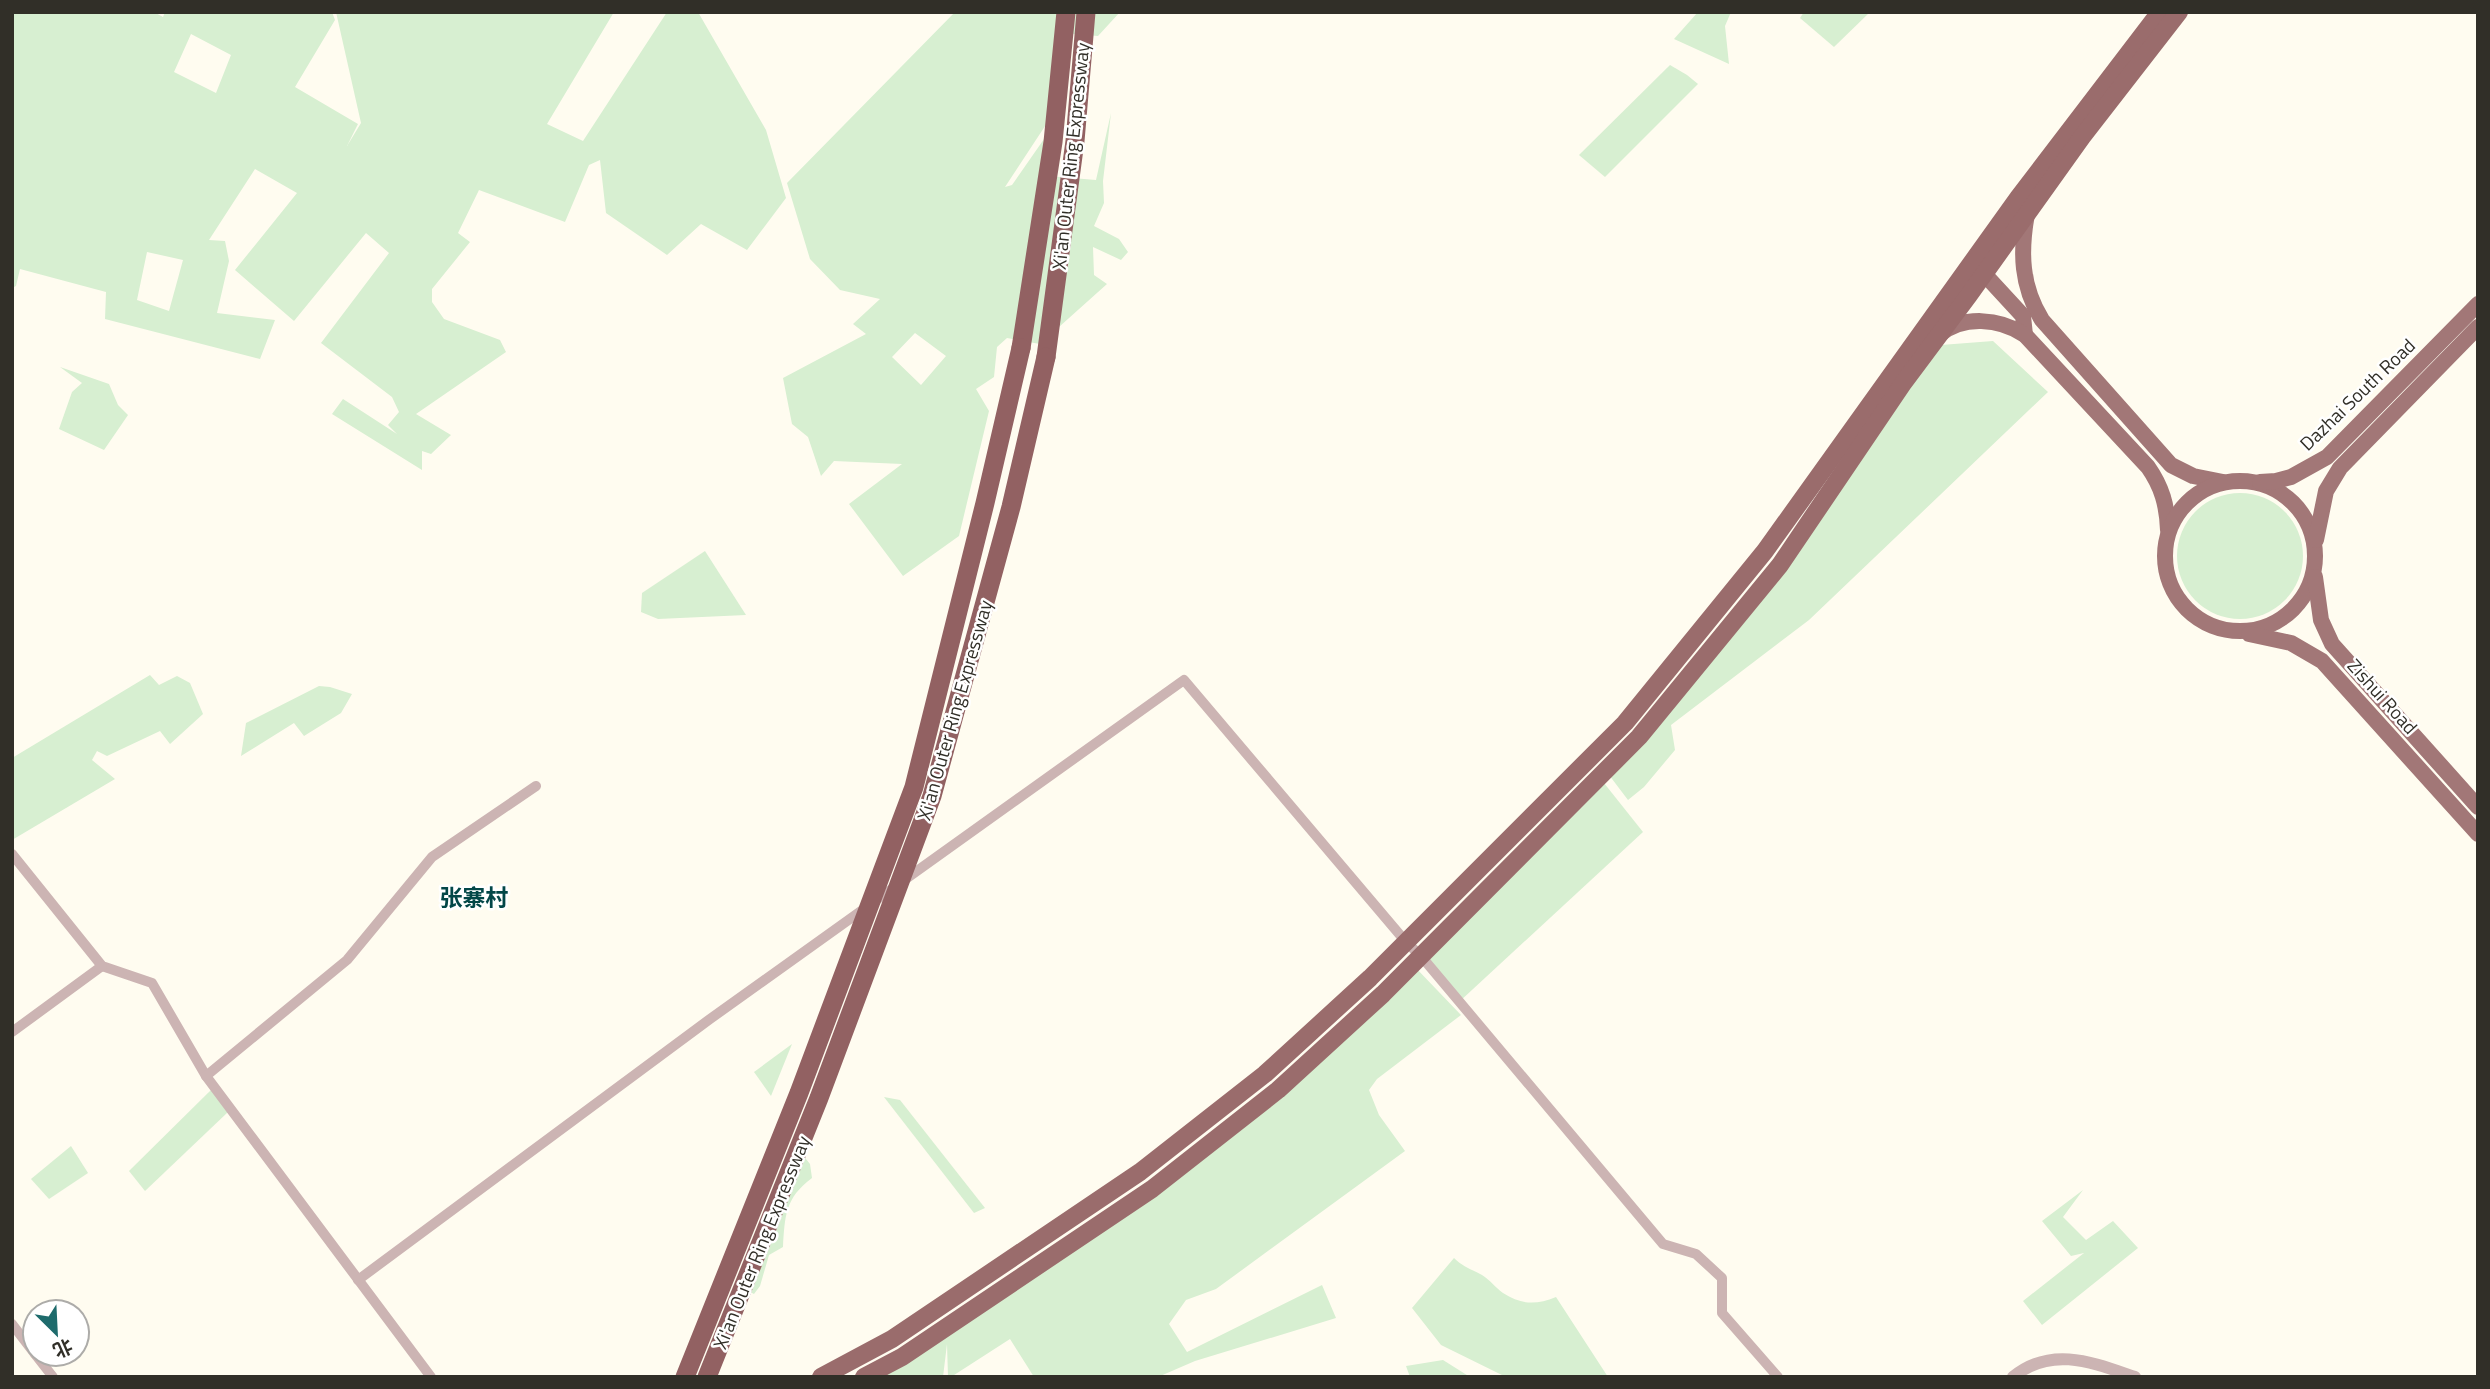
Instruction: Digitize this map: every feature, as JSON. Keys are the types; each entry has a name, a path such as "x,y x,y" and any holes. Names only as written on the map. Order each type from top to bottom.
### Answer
{"highway":[{"name":"Xi'an Outer Ring Expressway","path":"685,1377 799,1093 914,787 1021,348 1054,142 1066,12"},
{"name":"Xi'an Outer Ring Expressway","path":"707,1377 818,1098 932,796 1011,508 1046,357 1075,141 1086,12"},
{"path":"864,1377 902,1357 1152,1189 1278,1090 1421,956 1648,727 1780,565 1938,336 1978,268 2071,125 2160,12"},
{"path":"821,1377 892,1339 1140,1172 1265,1074 1406,943 1625,723 1765,551 1978,268 2026,214 2179,12"}],"main road":[{"path":"1938,336 1951,327 1981,321 2006,325 2025,335 2148,467 2166,502 2168,533 2164,558 2169,584 2183,606 2201,621 2229,631 2248,632 2271,625 2292,612 2307,593 2315,570 2316,546 2309,523 2295,503 2274,488 2249,481 2223,482 2193,476 2171,464 2042,320 2030,298 2022,268 2026,214"},
{"path":"1978,268 2022,316 2025,335"},
{"name":"Dazhai South Road","path":"2249,481 2276,481 2291,477 2327,457 2478,304"},
{"path":"2022,316 2042,320"},
{"name":"Dazhai South Road","path":"2316,546 2326,491 2340,468 2478,327"},
{"path":"2168,533 2180,510 2199,493 2223,482"},
{"name":"Zishui Road","path":"2315,570 2321,621 2332,644 2478,807"},
{"name":"Zishui Road","path":"2229,631 2283,640 2315,655 2478,834"}],"street":[{"path":"358,1280 710,1019 1184,680 1663,1244 1696,1254 1722,1278 1722,1312 1778,1377"},
{"path":"206,1076 347,960 432,857 536,786"},
{"path":"12,854 102,966 152,983 206,1076 430,1377"},
{"path":"12,1032 102,966"},
{"path":"2013,1377 2026,1367 2056,1359 2088,1361 2135,1377"}],"green space":[{"path":"12,12 154,12 163,17 165,12 332,12 335,20 295,87 358,124 347,146 361,123 336,12 614,12 547,124 583,141 667,12 698,12 766,130 786,198 747,250 701,224 667,255 606,213 600,160 589,165 565,222 479,190 458,233 470,242 432,289 432,302 444,319 500,340 506,352 416,414 451,435 431,454 422,451 422,470 332,414 343,399 397,434 388,425 399,412 392,397 321,343 389,253 366,233 294,321 235,270 297,193 255,169 209,240 225,241 229,261 217,313 275,320 260,359 105,319 106,292 20,269 16,286 12,288","holes":["191,34 231,55 216,93 174,72","147,252 183,260 169,311 137,300"]},
{"path":"955,12 1120,12 1098,36 1060,33 1053,114 1005,187 1012,185 1051,129 1048,176 1096,180 1111,113 1103,181 1104,203 1094,226 1119,239 1128,252 1121,260 1093,247 1094,275 1107,284 1040,344 1007,338 997,347 994,377 976,389 989,411 959,536 903,576 849,504 902,464 834,461 821,476 808,437 792,424 783,378 866,334 853,324 880,299 840,290 810,259 787,183","holes":["915,333 946,356 921,385 892,357"]},
{"path":"1698,12 1731,12 1725,26 1729,64 1674,39"},
{"path":"1804,12 1870,12 1834,47 1800,18"},
{"path":"1670,65 1698,84 1605,177 1579,155"},
{"path":"1993,341 2048,392 1809,620 1671,725 1675,750 1644,787 1628,800 1606,771 1738,620 1941,345"},
{"path":"60,367 109,384 118,405 128,415 104,450 59,429 72,392 82,383"},
{"path":"2240,493 2264,498 2285,511 2298,532 2303,556 2298,580 2285,601 2264,614 2240,619 2216,614 2195,601 2182,580 2177,556 2182,532 2195,511 2216,498"},
{"path":"705,551 746,615 658,619 641,612 642,593"},
{"path":"150,675 159,685 177,676 190,683 203,714 170,744 160,731 107,756 97,751 92,760 115,779 12,840 12,758"},
{"path":"319,686 352,694 341,713 304,736 294,723 241,756 246,723"},
{"path":"1600,778 1643,832 1459,1002 1422,958"},
{"path":"1414,966 1461,1015 1377,1079 1369,1090 1379,1115 1405,1151 1216,1289 1186,1300 1169,1324 1187,1352 1322,1285 1336,1318 1195,1361 1158,1377 1034,1377 1010,1339 951,1377 948,1377 947,1344 943,1377 864,1377 1149,1188"},
{"path":"792,1044 771,1096 754,1072"},
{"path":"211,1090 228,1112 145,1191 129,1171"},
{"path":"884,1097 900,1100 985,1208 974,1213"},
{"path":"71,1146 88,1173 49,1199 31,1179"},
{"path":"802,1154 810,1164 812,1178 791,1200 783,1247 769,1255 760,1286 754,1294 750,1292"},
{"path":"2083,1190 2063,1217 2086,1240 2113,1221 2138,1248 2042,1325 2023,1301 2084,1253 2071,1256 2042,1221"},
{"path":"1454,1258 1516,1300 1535,1302 1556,1297 1608,1377 1506,1377 1441,1345 1412,1308"},
{"path":"1443,1360 1470,1377 1410,1377 1406,1366"}],"district":[{"name":"张寨村","path":"474,897"}]}
